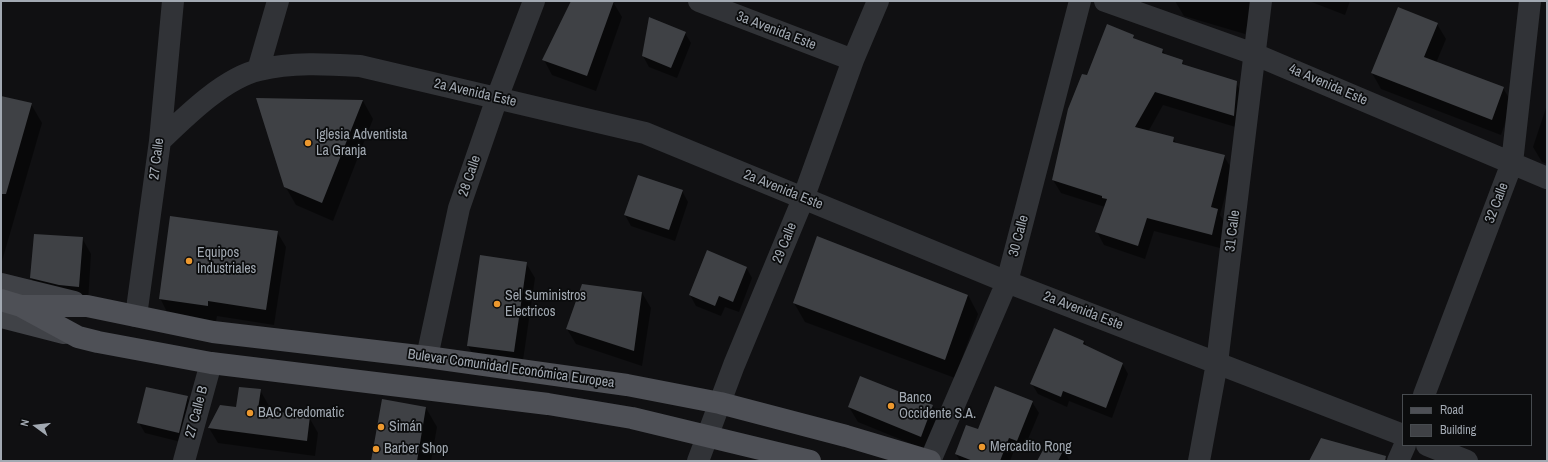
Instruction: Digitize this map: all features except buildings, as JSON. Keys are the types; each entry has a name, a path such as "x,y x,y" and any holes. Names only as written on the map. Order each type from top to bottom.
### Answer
{"main road":[{"name":"Bulevar Comunidad Económica Europea","path":"1,284 87,306 213,332 427,357 627,385 720,403 846,436 930,461"},
{"name":"Bulevar Comunidad Económica Europea","path":"11,303 87,306"},
{"name":"Bulevar Comunidad Económica Europea","path":"11,303 78,337"},
{"name":"Bulevar Comunidad Económica Europea","path":"1,317 98,342 211,363 548,404 632,418 810,461"}],"street":[{"name":"27 Calle","path":"136,316 160,141 173,1"},
{"path":"258,70 278,1"},
{"name":"28 Calle","path":"427,357 459,208 534,1"},
{"name":"3a Avenida Este","path":"699,1 853,60"},
{"name":"29 Calle","path":"698,461 803,199 853,60 878,1"},
{"name":"30 Calle","path":"930,461 1007,282 1080,1"},
{"name":"4a Avenida Este","path":"1105,1 1254,54 1547,178"},
{"name":"31 Calle","path":"1199,461 1217,363 1261,1"},
{"name":"32 Calle","path":"1424,394 1512,163 1530,1"},
{"name":"2a Avenida Este","path":"160,141 204,100 239,78 258,70 321,63 360,66 498,98 645,133 1007,282 1402,435"},
{"name":"27 Calle B","path":"184,461 211,363"},
{"path":"1398,461 1405,446"},
{"path":"1430,446 1467,461"}],"place":[{"name":"Iglesia Adventista La Granja","path":"308,143"},
{"name":"Equipos Industriales","path":"189,261"},
{"name":"Sel Suministros Electricos","path":"497,304"},
{"name":"Banco Occidente S.A.","path":"891,406"},
{"name":"BAC Credomatic","path":"250,413"},
{"name":"Simán","path":"381,427"},
{"name":"Mercadito Rong","path":"982,447"},
{"name":"Barber Shop","path":"376,449"}]}
